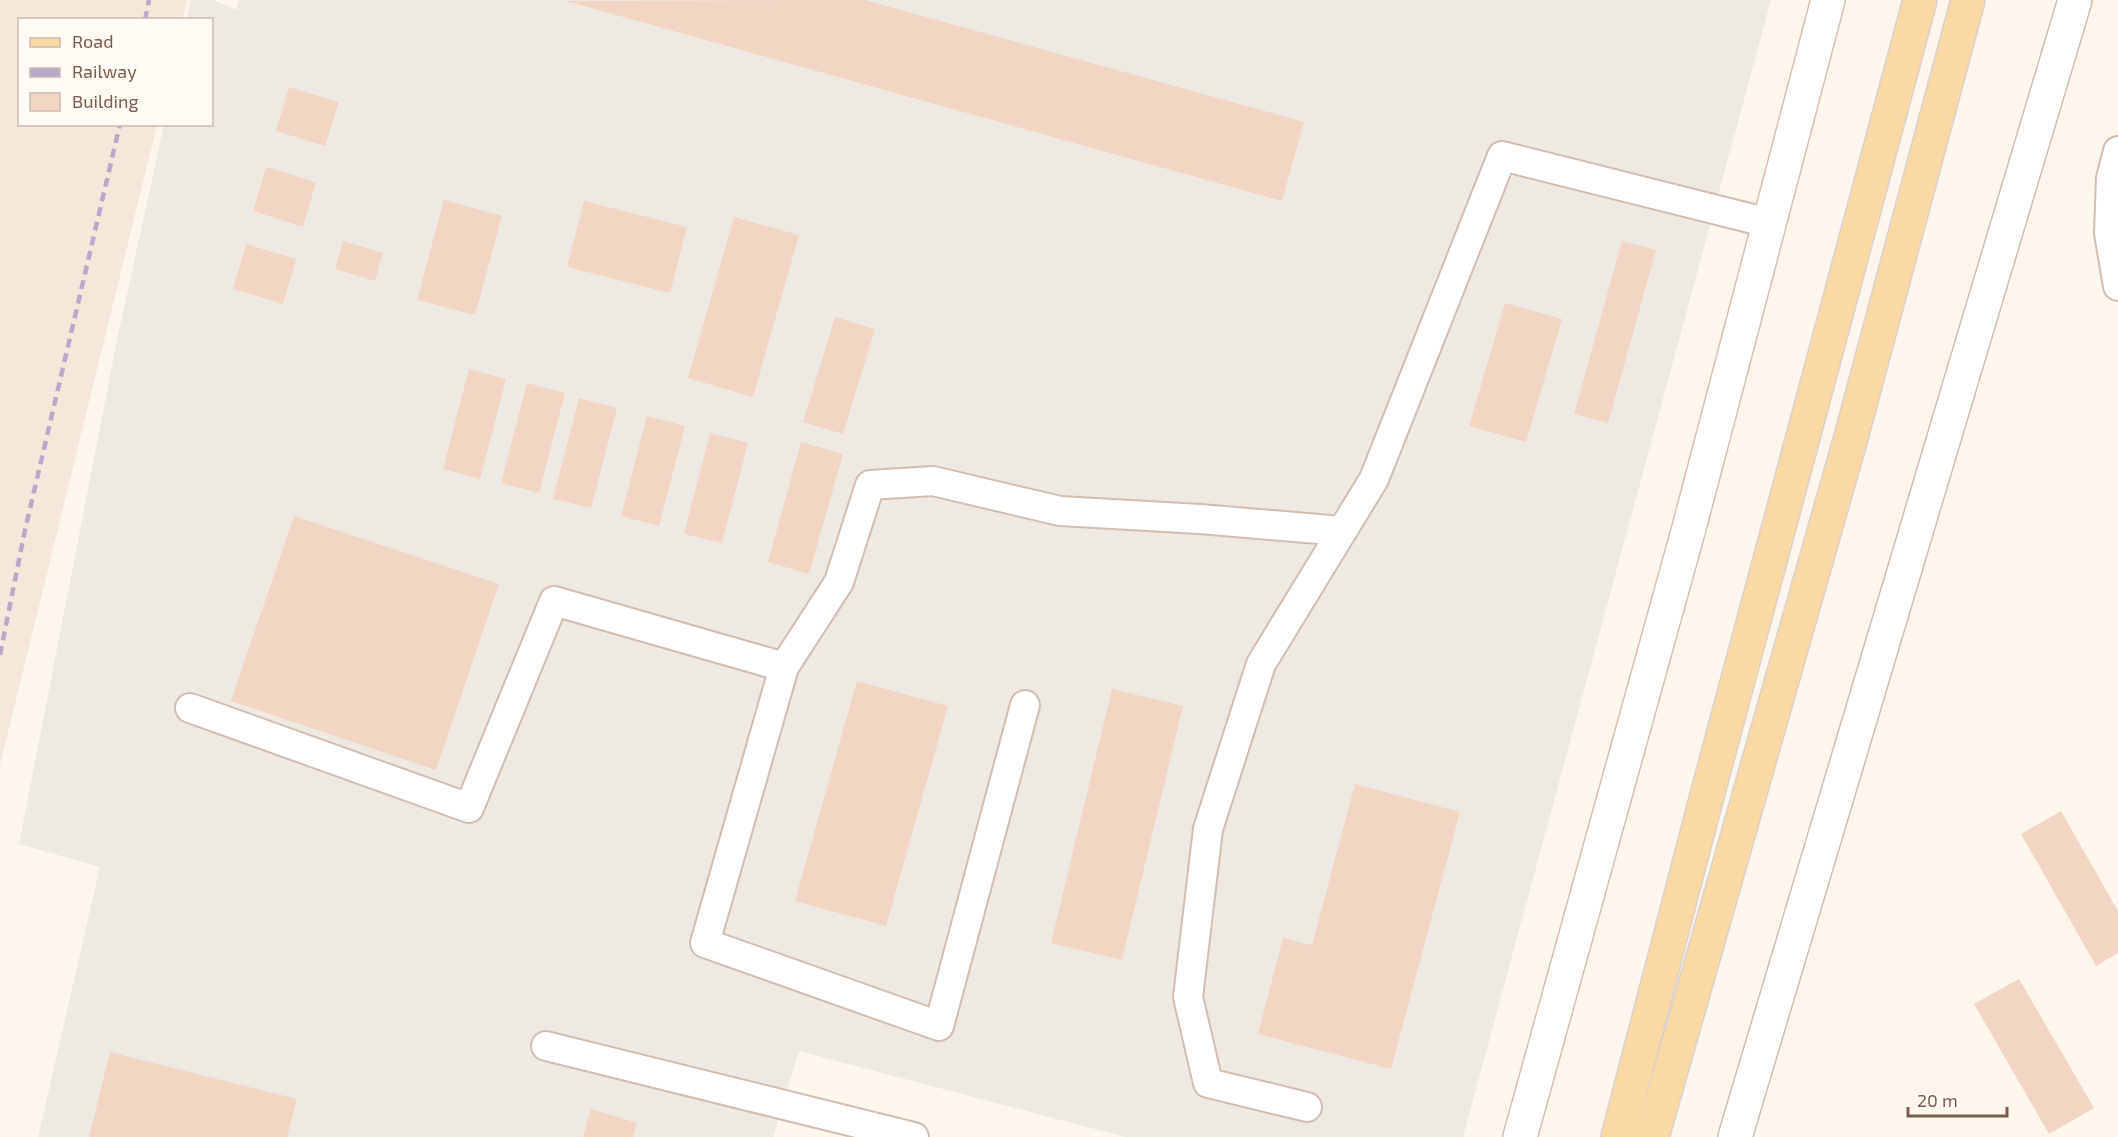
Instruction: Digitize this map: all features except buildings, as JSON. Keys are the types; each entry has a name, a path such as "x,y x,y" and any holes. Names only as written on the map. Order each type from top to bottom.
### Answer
{"main road":[{"path":"1618,1137 1920,0"},
{"path":"1652,1137 1850,441 1968,0"},
{"path":"1671,1137 1688,1074 1753,785"},
{"path":"1598,1137 1609,1096 1709,788"}],"street":[{"path":"1520,1137 1689,528 1828,0"},
{"path":"1735,1137 2074,0"},
{"path":"2118,151 2111,178 2109,233 2118,286"},
{"path":"1307,1107 1208,1083 1188,997 1208,829 1260,664 1374,479 1502,156 1769,224"},
{"path":"1025,705 939,1026 705,943 784,667 839,582 870,485 933,481 1060,511 1200,519 1342,531"},
{"path":"190,708 469,808 554,601 784,667"},
{"path":"546,1046 914,1137"}],"shaded area":[{"path":"0,0 187,0 183,18 18,18 18,126 157,126 0,765"},
{"path":"191,0 213,0 236,10 239,0 1771,0 1463,1137 1125,1137 799,1051 773,1137 38,1137 100,867 19,844 118,335 164,126 213,126 213,18 187,18"}],"railway":[{"path":"145,18 149,0"},
{"path":"0,655 25,530 120,126"}]}
